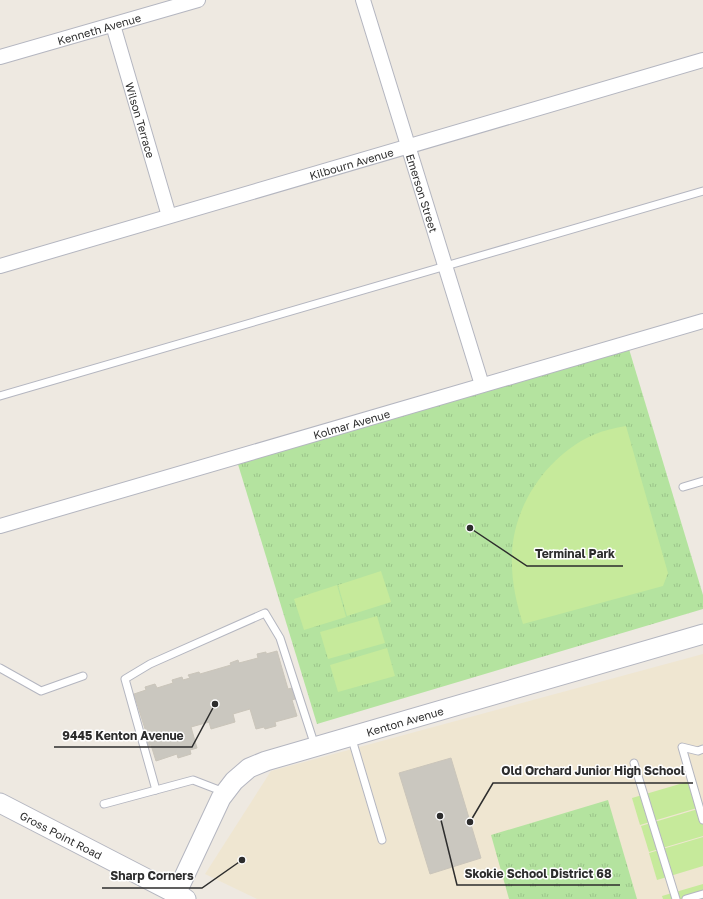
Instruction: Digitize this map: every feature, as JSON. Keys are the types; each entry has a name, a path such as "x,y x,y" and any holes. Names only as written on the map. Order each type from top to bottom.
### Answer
{"main road":[{"name":"Kenton Avenue","path":"179,897 221,798 234,781 249,768 266,761 316,746 703,634"},
{"name":"Gross Point Road","path":"0,803 179,897"}],"street":[{"name":"Kenneth Avenue","path":"0,58 198,0"},
{"name":"Emerson Street","path":"363,0 482,385"},
{"name":"Wilson Terrace","path":"113,25 169,216"},
{"name":"Kilbourn Avenue","path":"0,266 703,60"},
{"name":"Kolmar Avenue","path":"0,526 703,321"}],"lane":[{"path":"0,396 703,191"},
{"path":"683,487 703,481"},
{"path":"156,790 125,679 150,664 265,613 280,638 316,746"},
{"path":"0,668 41,691 82,676"},
{"path":"351,736 382,840"},
{"path":"703,749 698,751 682,747 703,820"},
{"path":"634,763 676,899"},
{"path":"104,804 192,780 225,793"},
{"path":"686,899 703,894"}],"shaded area":[{"path":"703,654 703,899 257,899 205,874 271,771"}],"green space":[{"path":"629,349 703,595 703,609 317,724 237,461"},
{"path":"626,426 668,573 663,586 523,624 514,590 512,555 514,536 526,500 548,469 562,455 593,435 614,428"},
{"path":"381,571 391,602 347,616 338,585"},
{"path":"337,585 346,617 304,630 294,599"},
{"path":"377,616 385,643 328,659 320,632"},
{"path":"387,648 395,676 338,692 330,665"},
{"path":"690,781 697,808 640,825 632,798"},
{"path":"608,800 637,899 509,899 491,835"},
{"path":"698,809 703,824 703,836 649,852 641,826"},
{"path":"703,837 703,866 657,880 649,853"},
{"path":"703,884 703,899 663,899 662,896"}],"building":[{"path":"277,651 288,689 292,688 295,699 292,700 297,716 275,722 276,726 265,729 264,727 256,729 250,709 233,714 235,722 211,729 209,722 191,727 197,748 190,750 191,754 178,758 177,754 156,761 151,745 147,746 143,733 146,732 134,694 146,690 145,687 155,684 157,688 173,683 172,680 182,677 183,680 190,678 188,675 199,672 200,674 231,665 230,663 238,660 239,663 258,658 257,654 266,652 266,654"},
{"path":"451,758 481,858 430,874 399,773"}],"place":[{"name":"Terminal Park","path":"470,528"},
{"name":"9445 Kenton Avenue","path":"215,704"},
{"name":"Skokie School District 68","path":"440,816"},
{"name":"Old Orchard Junior High School","path":"470,822"},
{"name":"Sharp Corners","path":"242,860"}]}
